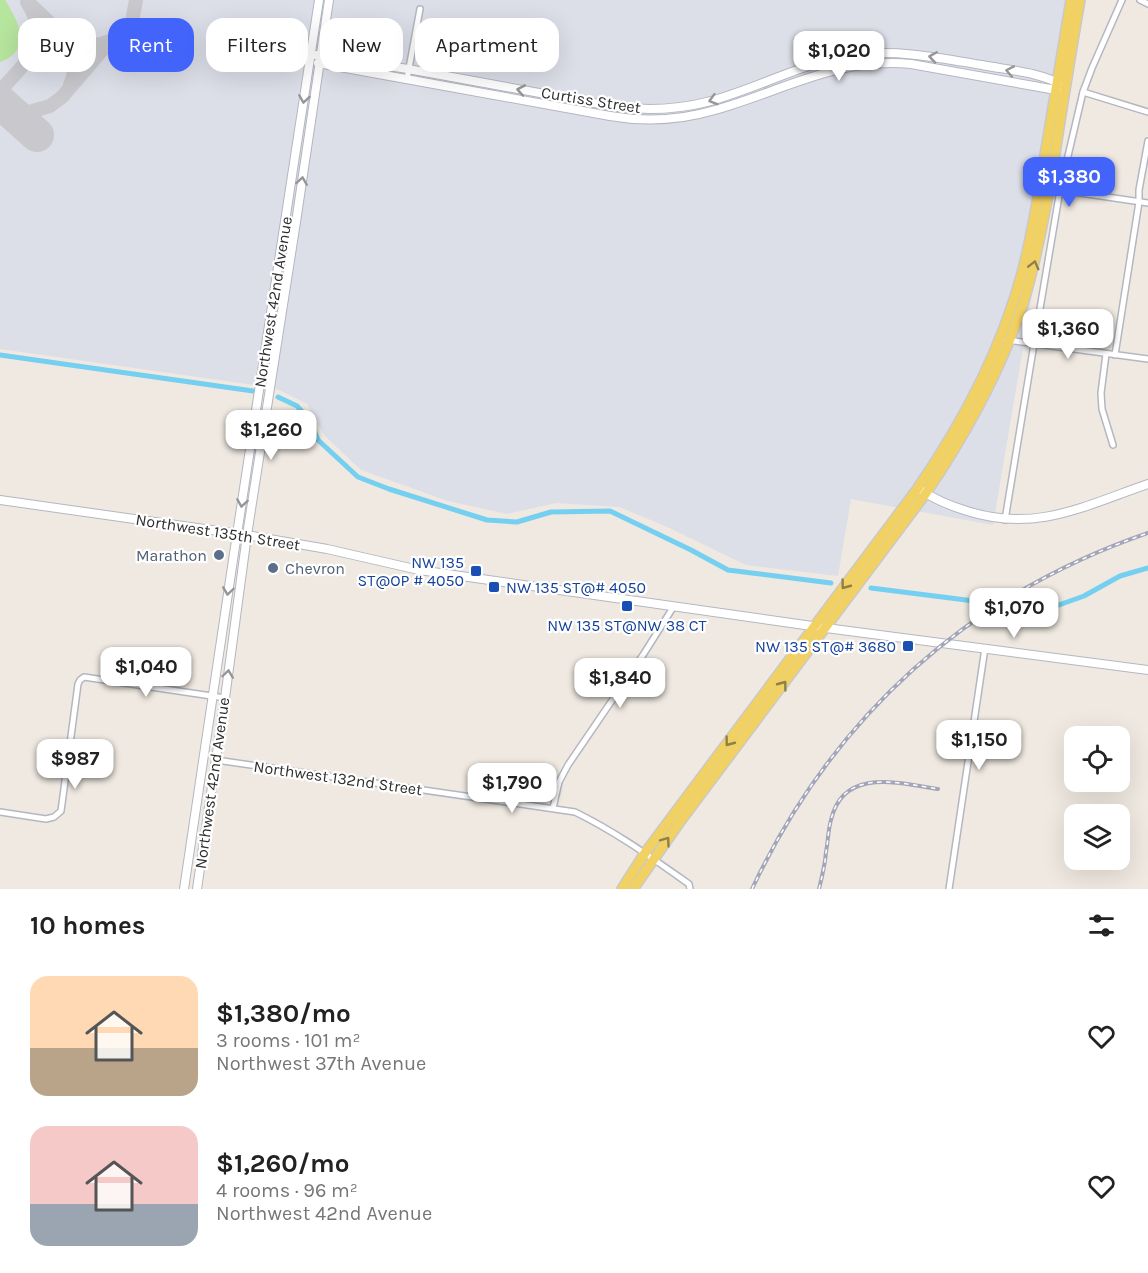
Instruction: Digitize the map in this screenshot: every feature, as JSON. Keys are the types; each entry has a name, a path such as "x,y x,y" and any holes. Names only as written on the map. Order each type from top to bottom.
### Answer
{"main road":[{"path":"633,889 649,856 815,627 951,456 988,390 1004,340 1022,305 1038,249 1071,0"},
{"path":"1060,86 1080,0"},
{"path":"622,889 825,628 922,491"}],"street":[{"name":"Northwest 42nd Avenue","path":"184,889 319,0"},
{"name":"Northwest 42nd Avenue","path":"327,18 329,0"},
{"path":"1005,520 1060,190 1083,92 1122,0"},
{"path":"1140,0 1148,4"},
{"path":"407,79 420,9"},
{"name":"Curtiss Street","path":"403,68 624,108 662,109 692,105 717,99 836,58 874,53 904,53 983,66 1046,78 1060,86"},
{"path":"889,63 893,58 904,53"},
{"name":"Curtiss Street","path":"308,58 320,60"},
{"name":"Curtiss Street","path":"375,72 622,118 668,118 693,115 724,107 823,73 858,65 911,64 1060,86"},
{"name":"Northwest 42nd Avenue","path":"197,889 247,535 320,66"},
{"path":"1083,92 1148,112"},
{"path":"692,105 693,115"},
{"path":"1115,355 1148,141"},
{"path":"1060,190 1148,203"},
{"path":"285,220 296,222"},
{"path":"1004,340 1148,358"},
{"path":"1106,354 1101,393 1102,409 1113,445"},
{"path":"261,382 270,384"},
{"path":"922,491 957,508 983,516 1005,520 1030,520 1059,515 1148,484"},
{"name":"Northwest 135th Street","path":"0,500 247,535 327,549 419,570 815,627 1148,670"},
{"path":"554,808 559,782 568,765 674,606"},
{"path":"949,889 986,648"},
{"path":"0,812 46,819 54,817 60,811 78,684 84,677 225,698"},
{"path":"203,758 216,760"},
{"name":"Northwest 132nd Street","path":"216,760 575,812 592,820 649,856 690,887"}],"shaded area":[{"path":"0,0 1082,0 993,525 851,499 838,576 746,565 663,525 619,507 556,503 507,514 448,501 361,470 324,435 307,404 275,388 0,349"}],"green space":[{"path":"0,0 5,0 18,26 18,48 10,57 0,62"}],"waterway":[{"path":"0,355 253,391"},
{"path":"278,397 297,406 309,419 318,440 358,477 389,489 487,520 517,522 551,512 610,511 728,570 831,583"},
{"path":"1022,608 1056,606 1084,596 1120,576 1148,568"},
{"path":"871,588 982,602"}],"taxiway":[{"path":"15,116 50,106 62,97 110,41 132,22 136,0"},
{"path":"0,91 33,51 37,28 27,2"},
{"path":"31,5 59,31 77,43 94,45 108,42"},
{"path":"70,85 74,72"}],"runway":[{"path":"0,102 37,135"}],"railway":[{"path":"752,889 785,827 823,770 865,717 913,670 965,628 1022,591 1083,559 1148,533"},
{"path":"819,889 831,820 837,803 847,792 860,785 874,782 938,789"}],"place":[{"name":"Marathon","path":"219,555"},
{"name":"Chevron","path":"273,568"},
{"name":"NW 135 ST@OP # 4050","path":"476,571"},
{"name":"NW 135 ST@# 4050","path":"494,587"},
{"name":"NW 135 ST@NW 38 CT","path":"627,606"},
{"name":"NW 135 ST@# 3680","path":"908,646"}]}
